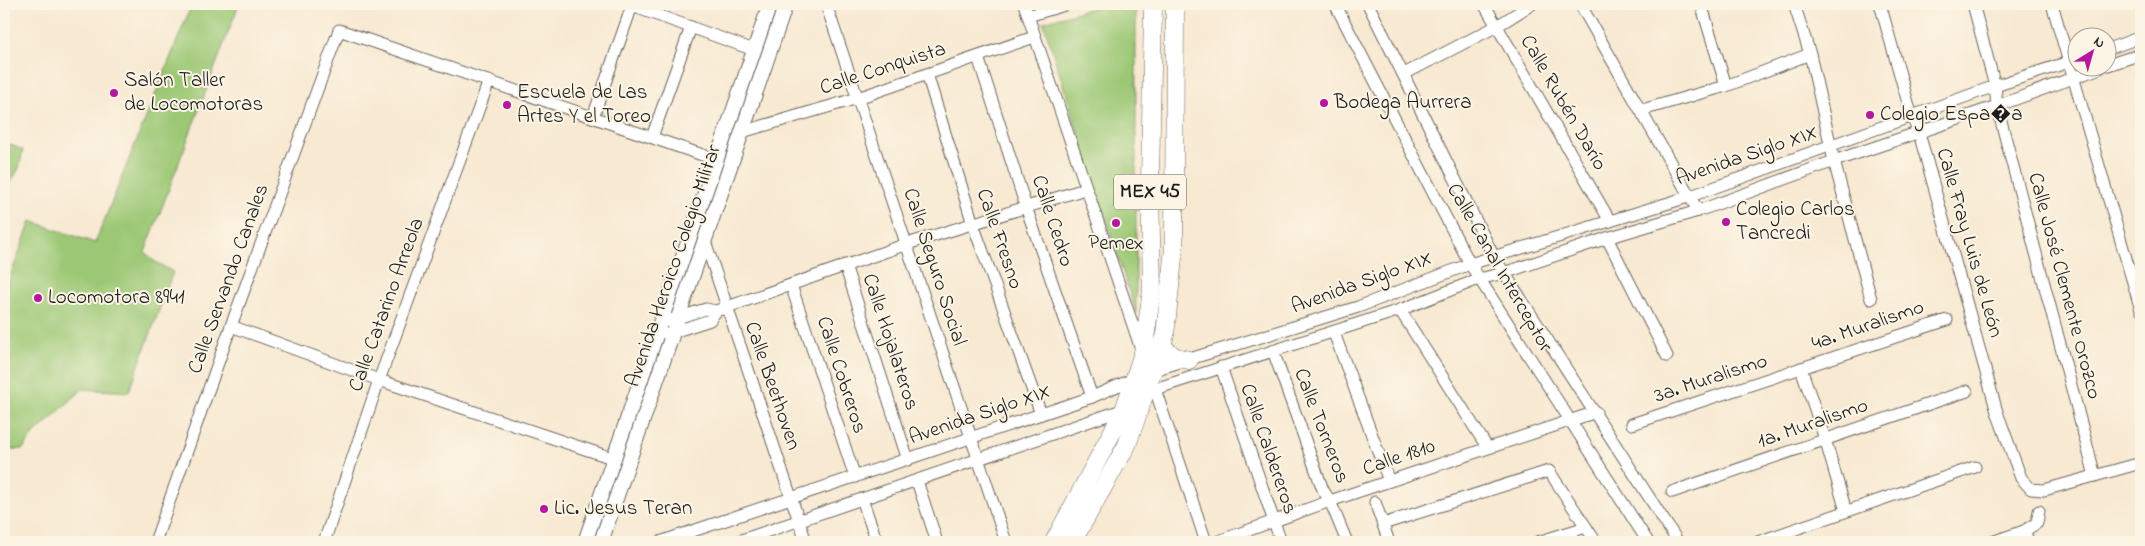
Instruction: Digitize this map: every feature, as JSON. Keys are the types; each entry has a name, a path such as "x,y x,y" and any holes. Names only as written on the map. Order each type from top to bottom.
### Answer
{"main road":[{"name":"MEX 45","path":"1054,542 1124,410 1142,353 1152,290 1150,186 1153,4"},
{"name":"MEX 45","path":"1072,542 1127,445 1150,393 1154,370 1162,346 1174,248 1175,4"},
{"path":"1162,346 1175,357 1189,360"}],"street":[{"name":"Avenida Heroico Colegio Militar","path":"601,542 676,319 705,241 786,4"},
{"name":"Calle Seguro Social","path":"826,4 1006,542"},
{"path":"1024,4 1142,353"},
{"path":"1028,16 1068,4"},
{"name":"Calle Canal Interceptor","path":"1335,4 1470,264 1648,542"},
{"name":"Calle Canal Interceptor","path":"1368,4 1494,257 1596,412 1678,542"},
{"name":"Calle Rubén Darío","path":"1484,4 1610,221"},
{"path":"1404,74 1496,26 1532,4"},
{"path":"1580,4 1642,110 1688,197 1698,211"},
{"path":"1701,4 1726,86"},
{"path":"1794,4 1810,54 1834,161 1871,299"},
{"name":"Calle Fray Luis de León","path":"1880,4 1912,117 1919,133 1997,412 2021,478 2031,489 2044,490 2095,476"},
{"name":"Calle José Clemente Orozco","path":"1973,4 1995,86 1997,106 2095,476"},
{"path":"2052,4 2068,47"},
{"path":"593,117 632,6 754,50"},
{"name":"Avenida Heroico Colegio Militar","path":"585,542 615,459 768,7"},
{"path":"652,137 691,27"},
{"name":"Calle Servando Canales","path":"156,542 231,326 339,30 489,81"},
{"name":"Calle Conquista","path":"742,132 858,98 1034,37"},
{"path":"2118,45 2141,37"},
{"path":"1642,110 1726,86 1810,54"},
{"path":"2118,62 2141,54"},
{"name":"Calle Cedro","path":"978,57 1026,208 1092,397"},
{"name":"Avenida Siglo XIX","path":"660,542 791,500 1092,397 1154,370 1358,307 1470,264 1688,197 1995,86 2068,62"},
{"name":"Calle Fresno","path":"927,74 973,224 1041,414"},
{"name":"Avenida Siglo XIX","path":"736,542 917,481 978,458 1124,410 1150,393 1221,367 1334,333 1479,279 1504,273 1607,238 1698,211 1834,161 1997,106 2070,78"},
{"path":"2076,78 2141,310"},
{"path":"489,81 717,160"},
{"name":"Calle Catarino Arreola","path":"324,542 379,380 489,81"},
{"path":"661,323 706,309 721,309 907,244 1086,189"},
{"path":"1607,238 1668,356"},
{"name":"Calle Beethoven","path":"705,241 721,309 806,542"},
{"name":"Calle Hojalateros","path":"845,265 908,460"},
{"name":"Calle Cobreros","path":"791,285 855,477"},
{"path":"656,337 710,320 721,309"},
{"path":"1400,310 1487,447"},
{"name":"4a. Muralismo","path":"1801,368 1947,320"},
{"path":"231,326 379,380 615,459"},
{"path":"1334,333 1389,481"},
{"name":"Calle Torneros","path":"1273,351 1322,490 1330,501 1347,542"},
{"name":"Calle Caldereros","path":"1221,367 1281,542"},
{"path":"1801,368 1846,510"},
{"name":"3a. Muralismo","path":"1632,424 1801,368"},
{"name":"1a. Muralismo","path":"1672,492 1967,391"},
{"path":"1150,393 1206,542"},
{"name":"Calle 1810","path":"1216,542 1487,447 1596,412"},
{"path":"2095,476 2141,463"},
{"path":"1758,542 1974,467"},
{"path":"1383,524 1549,471 1596,542"},
{"path":"917,481 937,542"},
{"path":"862,499 877,542"},
{"path":"1375,502 1388,542"},
{"path":"1992,542 2024,531 2037,523 2039,511"},
{"path":"1538,542 1586,527"},
{"path":"2016,542 2024,531"},
{"path":"2024,531 2029,542"}],"green space":[{"path":"192,4 239,4 145,252 154,261 173,272 129,392 83,389 34,434 23,449 11,450 4,440 4,293 31,221 95,243"},
{"path":"1106,4 1136,4 1136,313 1043,22"},
{"path":"4,142 23,150 19,168 4,195"}],"place":[{"name":"Salón Taller de Locomotoras","path":"114,93"},
{"name":"Bodega Aurrera","path":"1324,103"},
{"name":"Escuela de Las Artes Y el Toreo","path":"507,105"},
{"name":"Colegio Espa�a","path":"1870,115"},
{"name":"Colegio Carlos Tancredi","path":"1726,222"},
{"name":"Pemex","path":"1116,223"},
{"name":"Locomotora 8941","path":"38,298"},
{"name":"Lic. Jesus Teran","path":"544,509"}]}
